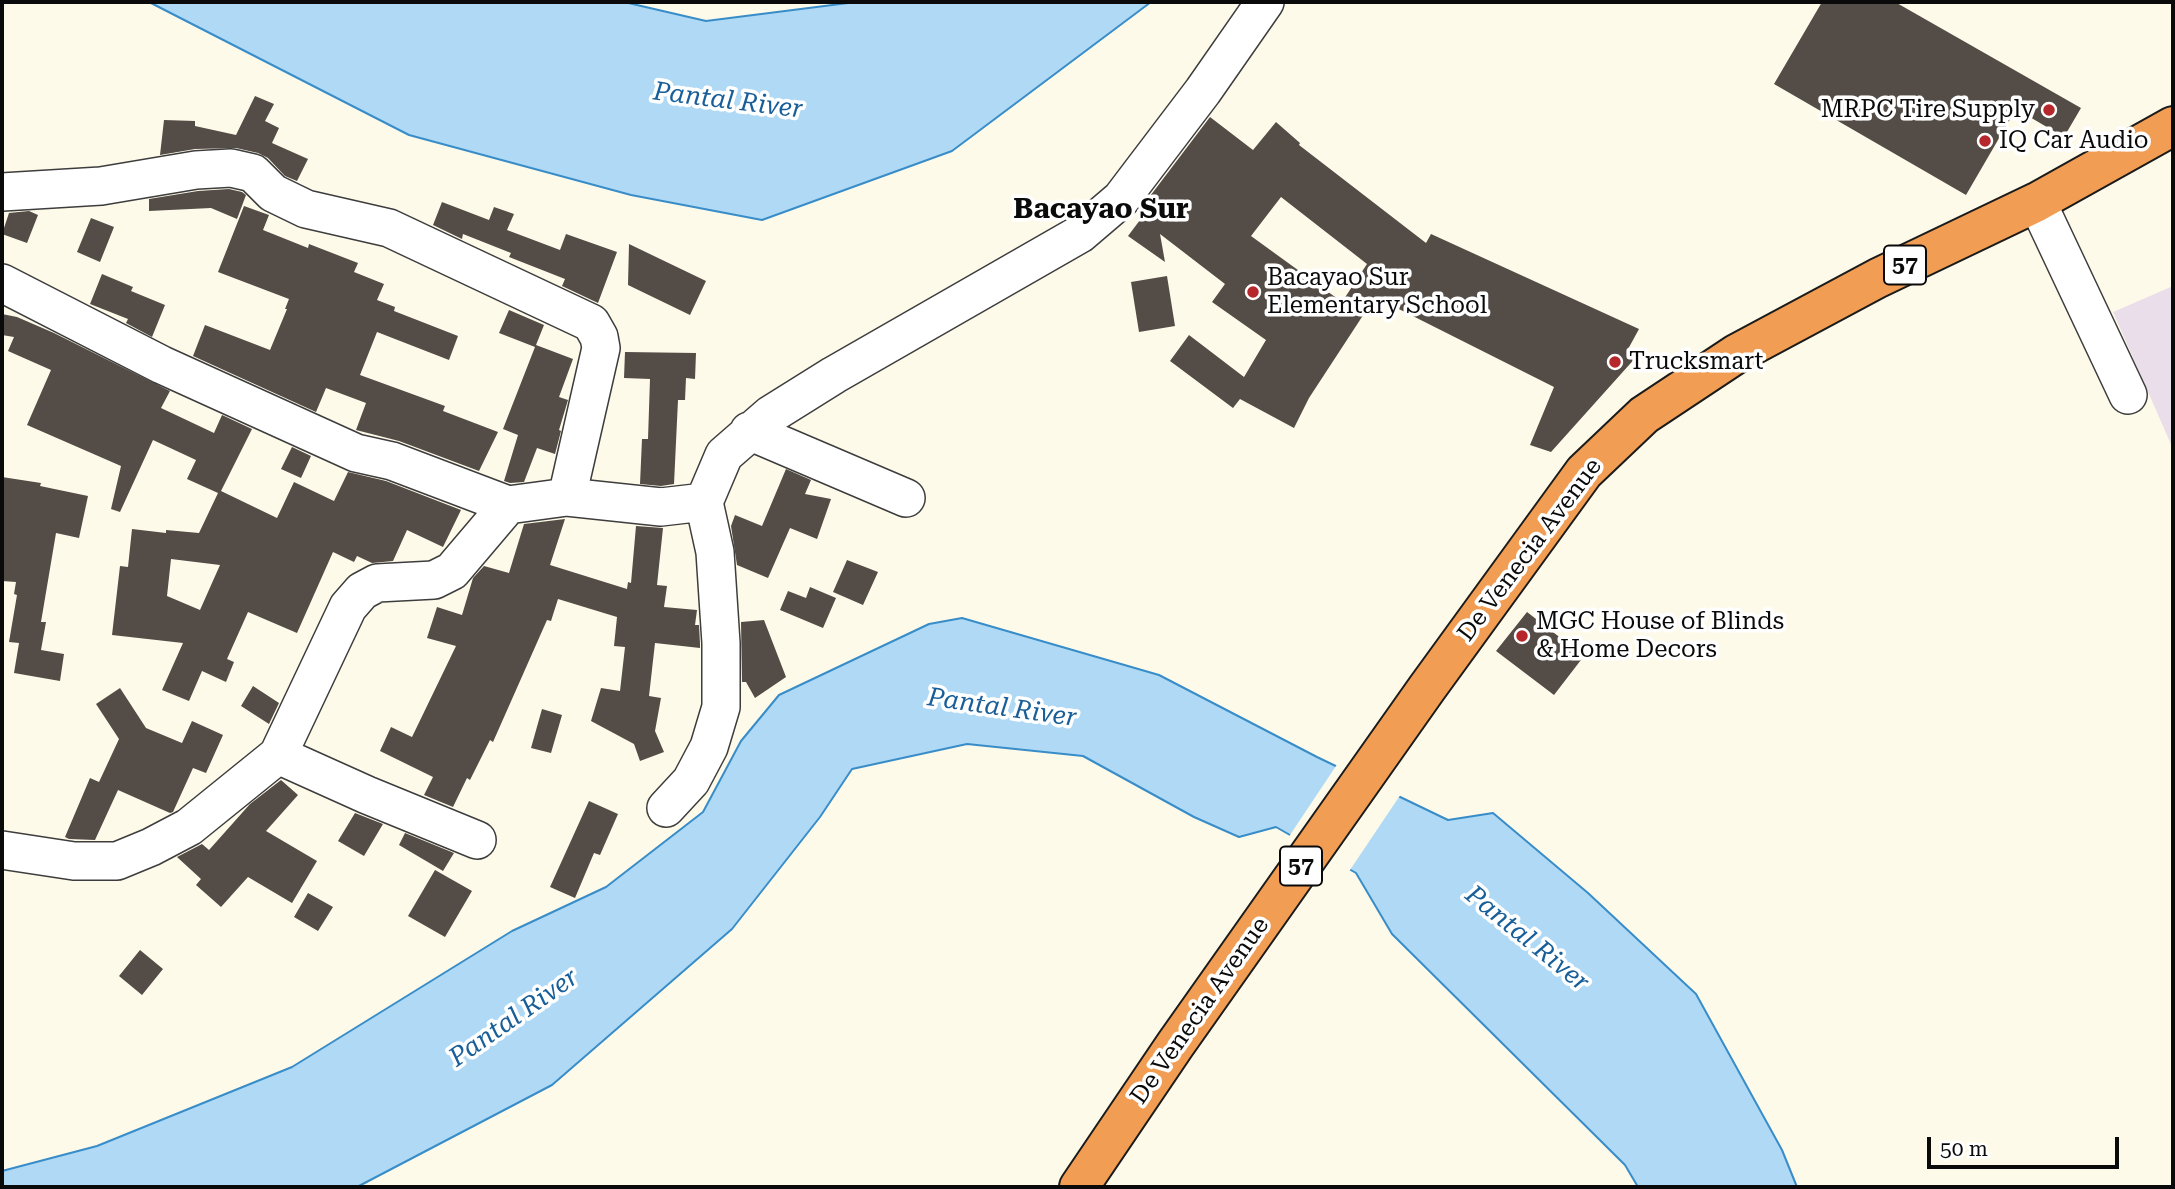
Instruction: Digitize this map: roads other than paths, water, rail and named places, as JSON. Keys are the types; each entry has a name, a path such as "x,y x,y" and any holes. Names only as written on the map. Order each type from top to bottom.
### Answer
{"highway":[{"name":"De Venecia Avenue","path":"1079,1187 1175,1045 1427,688 1584,472 1644,415 1736,354 1878,278 2037,202 2173,127"}],"street":[{"path":"666,808 691,781 709,747 721,707 721,643 715,552 704,502 724,455 770,415 834,375 1080,234 1121,200 1203,91 1265,2"},
{"path":"5,199 231,167 253,173 274,192 306,209 389,228 591,323 599,337 601,348 567,497"},
{"path":"2037,202 2128,395"},
{"path":"2,283 162,365 356,453 392,461 508,505 567,497 661,507 704,502"},
{"path":"749,431 906,498"},
{"path":"2,850 74,861 117,861 189,828 278,755 348,607 362,591 377,583 434,580 452,571 508,505"},
{"path":"278,755 366,795 477,840"}],"water":[{"name":"Pantal River","path":"149,2 624,2 706,21 856,2 1151,2 952,151 762,220 631,195 409,135"},
{"name":"Pantal River","path":"962,618 1159,675 1317,757 1448,820 1493,813 1588,893 1696,994 1782,1150 1797,1187 1638,1187 1625,1165 1392,934 1356,873 1276,827 1239,837 1194,817 1083,756 967,744 852,769 820,817 732,929 552,1085 357,1187 2,1187 2,1171 97,1146 292,1067 512,931 606,887 703,812 741,741 779,695 929,624"}],"place":[{"name":"MRPC Tire Supply","path":"2049,110"},
{"name":"IQ Car Audio","path":"1985,141"},
{"name":"Bacayao Sur Elementary School","path":"1253,292"},
{"name":"Trucksmart","path":"1615,362"},
{"name":"MGC House of Blinds & Home Decors","path":"1522,636"}],"district":[{"name":"Bacayao Sur","path":"1101,210"}]}
